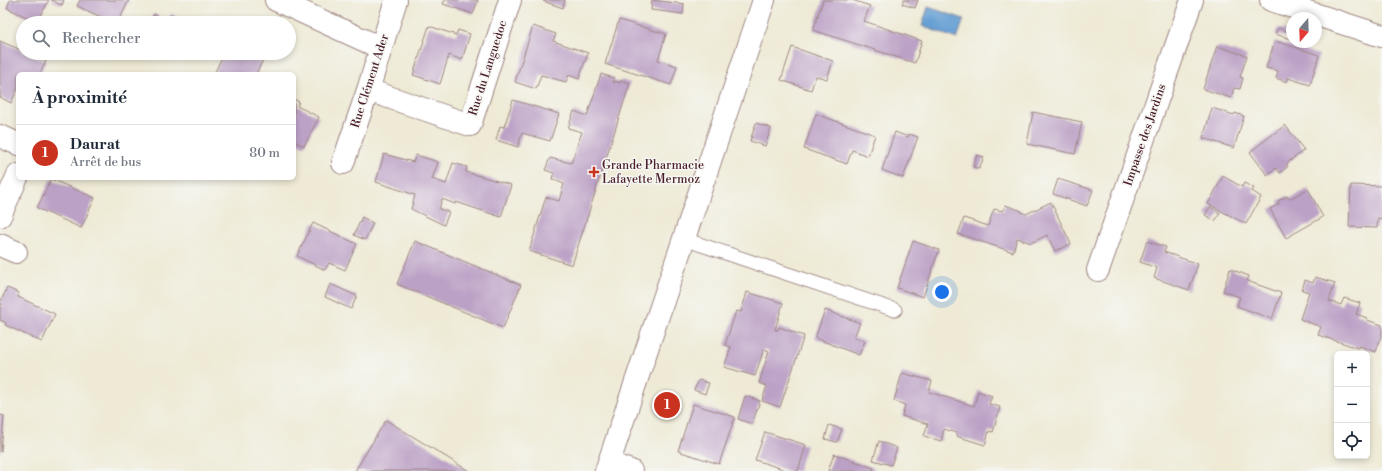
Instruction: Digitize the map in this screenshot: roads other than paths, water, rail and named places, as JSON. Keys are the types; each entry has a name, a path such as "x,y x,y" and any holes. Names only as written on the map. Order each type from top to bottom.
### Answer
{"street":[{"path":"276,0 381,48"},
{"name":"Rue Clément Ader","path":"343,162 368,90 396,0"},
{"name":"Rue du Languedoc","path":"368,90 470,126 510,0"},
{"path":"631,471 608,467 764,0"},
{"name":"Impasse des Jardins","path":"1098,270 1192,0"},
{"path":"1271,0 1382,36"},
{"path":"0,136 16,143"},
{"path":"0,216 16,180"}],"lane":[{"path":"684,239 895,310"}],"water":[{"path":"928,7 964,19 957,39 922,26"}],"place":[{"name":"Grande Pharmacie Lafayette Mermoz","path":"594,172"},
{"name":"Daurat","path":"667,405"}]}
